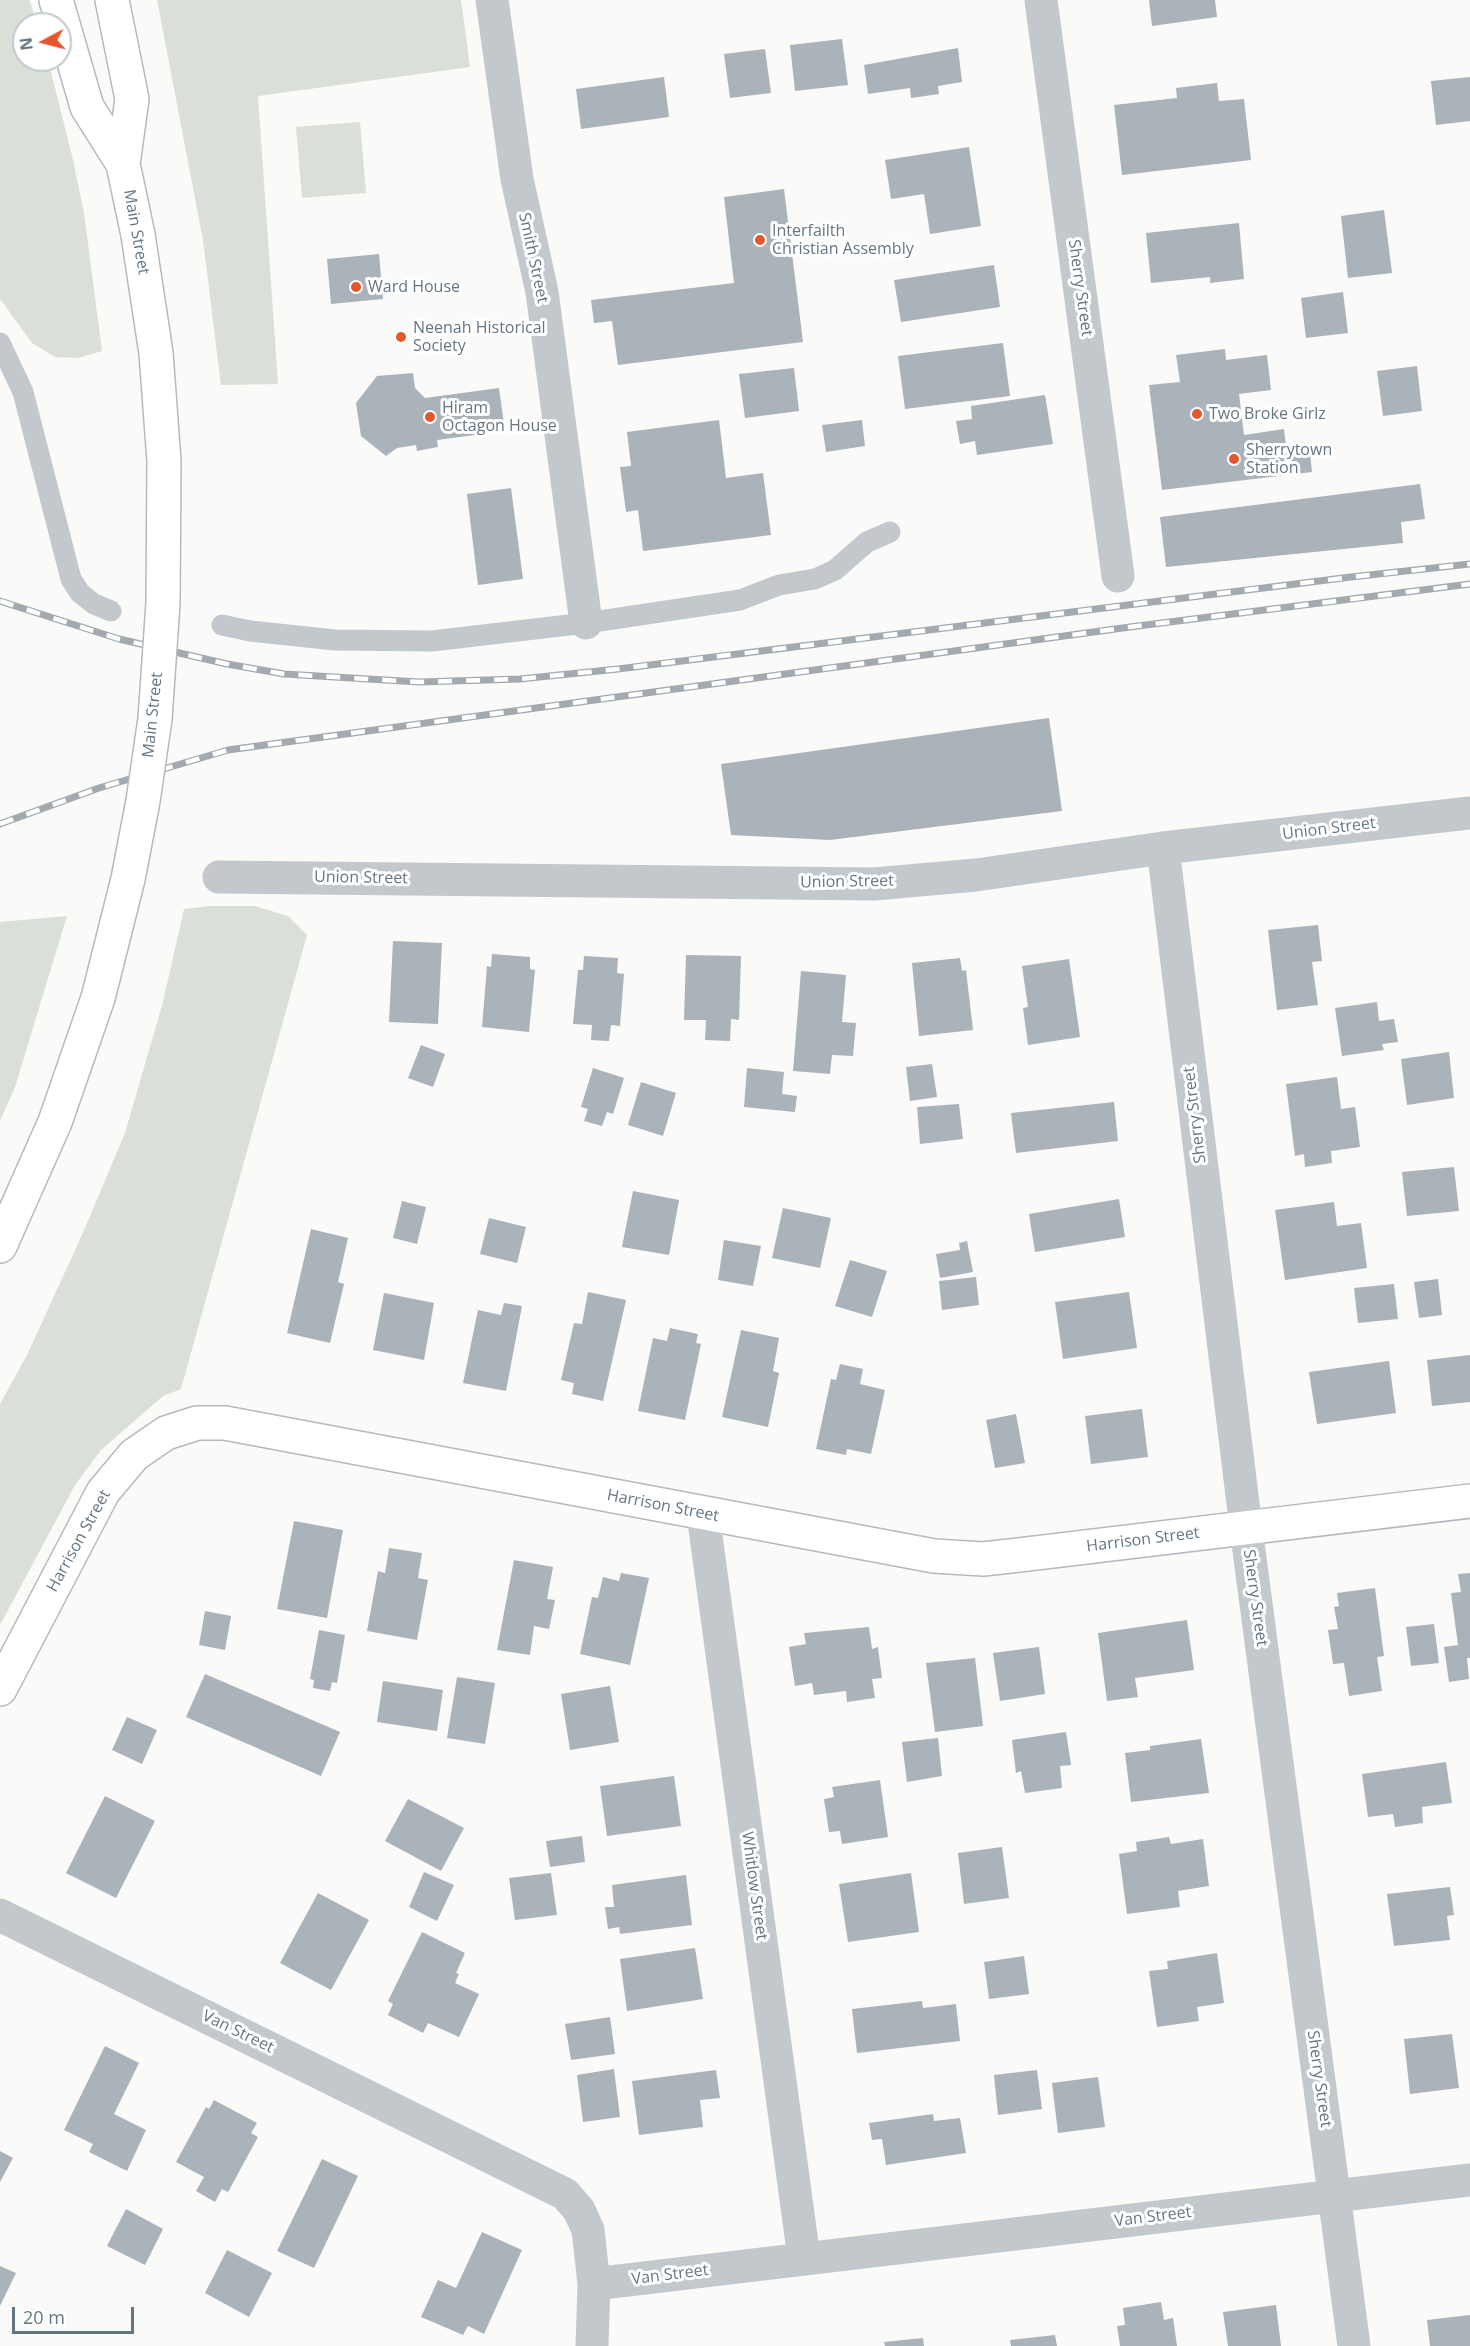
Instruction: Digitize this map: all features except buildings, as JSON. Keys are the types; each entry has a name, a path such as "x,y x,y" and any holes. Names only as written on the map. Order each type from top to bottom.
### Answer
{"street":[{"name":"Main Street","path":"56,0 87,107 123,164"},
{"name":"Main Street","path":"0,1246 55,1122 98,998 128,879 143,801 155,718 163,603 164,461 156,353 138,235 123,164 132,99 112,0"},
{"name":"Smith Street","path":"492,0 517,180 542,292 586,623"},
{"name":"Sherry Street","path":"1041,0 1118,576"},
{"name":"Union Street","path":"219,877 874,884 976,875 1163,848 1470,813"},
{"name":"Sherry Street","path":"1163,848 1246,1528 1354,2346"},
{"name":"Harrison Street","path":"0,1689 103,1491 134,1455 166,1433 197,1423 225,1423 934,1556 983,1558 1470,1500"},
{"name":"Whitlow Street","path":"703,1514 804,2258"},
{"name":"Van Street","path":"0,1915 565,2194 579,2210 588,2230 594,2284 1470,2180"},
{"path":"592,2346 594,2284"}],"lane":[{"path":"0,343 23,392 71,579 80,593 94,604 111,611"},
{"path":"222,625 250,631 335,640 432,641 586,623 740,600 779,585 815,579 835,570 867,542 890,532"}],"shaded area":[{"path":"0,0 29,0 34,12 12,12 12,72 51,72 84,213 102,351 78,358 55,357 32,343 0,299"},
{"path":"157,0 461,0 470,67 258,96 278,384 221,385 203,240"},
{"path":"360,122 366,193 302,198 296,127"},
{"path":"211,906 255,906 288,916 307,935 181,1389 163,1396 101,1450 75,1485 0,1625 0,1404 28,1353 82,1235 125,1133 163,1002 184,909"},
{"path":"67,916 15,1087 0,1121 0,922"}],"railway":[{"path":"0,601 119,639 227,664 284,674 419,682 520,679 618,669 1470,564"},
{"path":"0,824 99,788 228,750 1130,627 1470,584"}],"place":[{"name":"Interfailth Christian Assembly","path":"760,240"},
{"name":"Ward House","path":"356,287"},
{"name":"Neenah Historical Society","path":"401,337"},
{"name":"Two Broke Girlz","path":"1197,414"},
{"name":"Hiram Octagon House","path":"430,417"},
{"name":"Sherrytown Station","path":"1234,459"}]}
